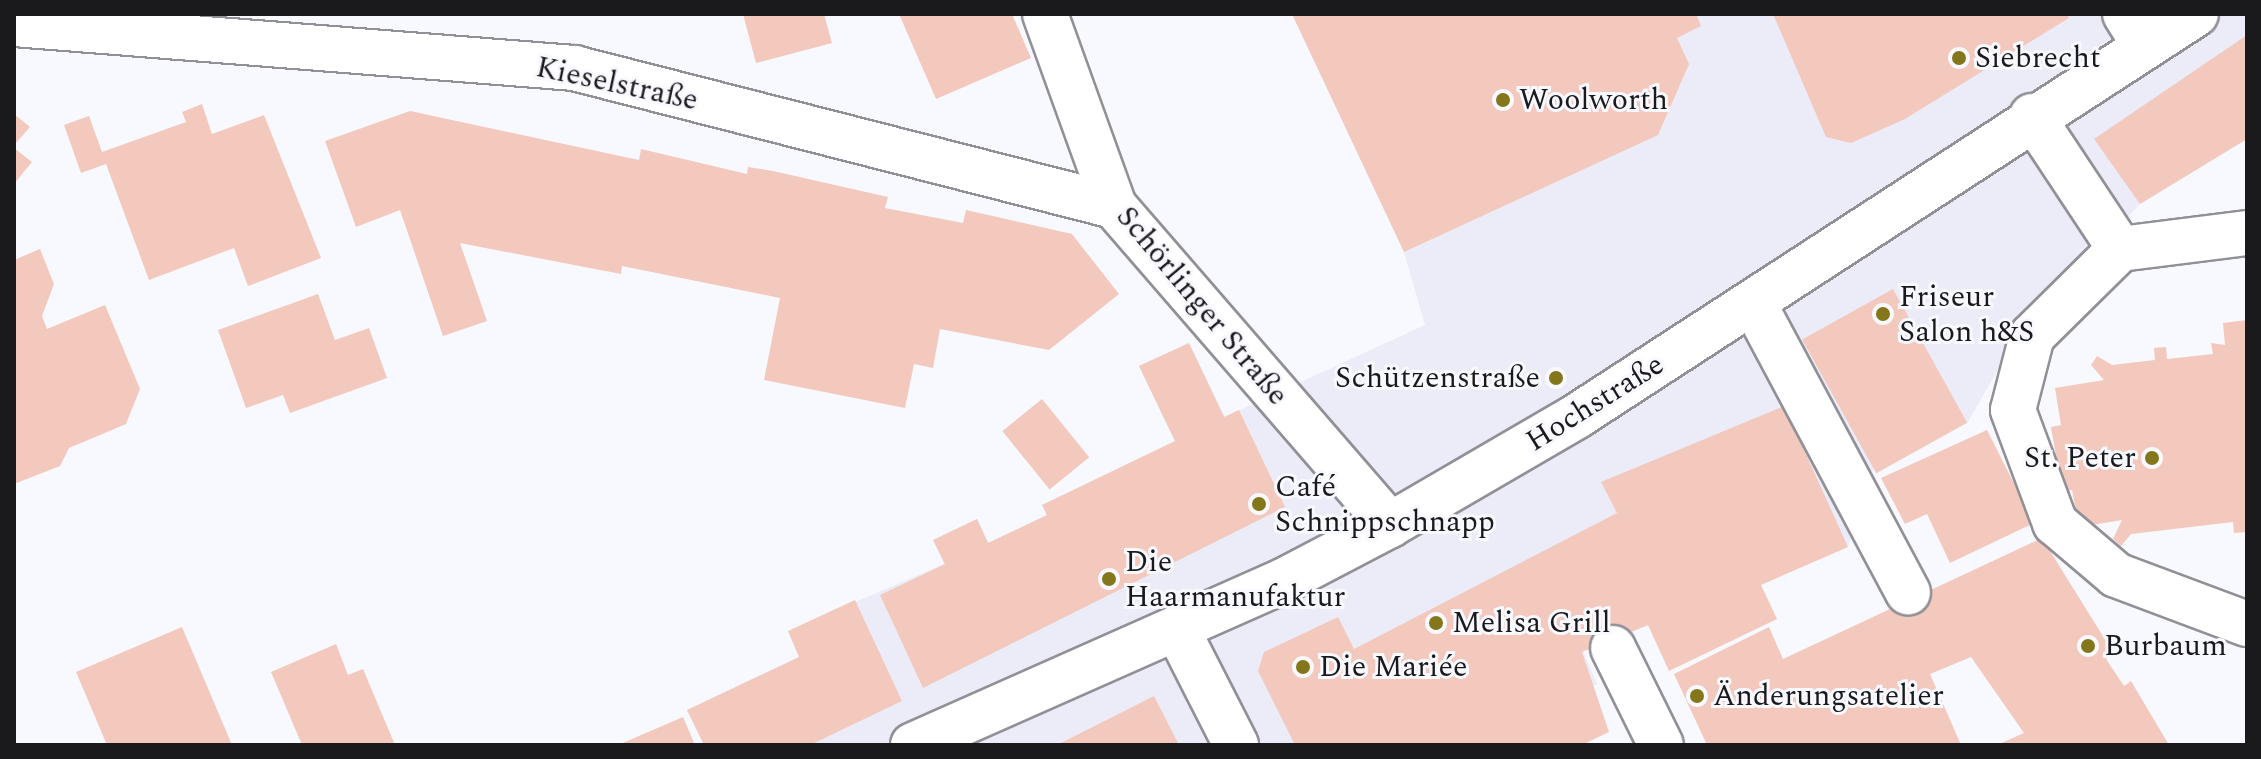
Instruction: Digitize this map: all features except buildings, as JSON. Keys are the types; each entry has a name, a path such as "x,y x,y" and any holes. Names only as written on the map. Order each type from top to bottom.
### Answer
{"street":[{"name":"Schörlinger Straße","path":"1045,14 1114,206 1390,525"},
{"name":"Hochstraße","path":"913,745 1177,629 1390,525 1754,304 2032,116 2134,30 2196,14"},
{"name":"Kieselstraße","path":"14,24 574,68 1114,206"},
{"path":"2032,116 2120,249"},
{"path":"2247,233 2120,249 2032,336 2013,410 2055,523 2116,575 2247,624"},
{"path":"1754,304 1908,592"},
{"path":"1177,629 1236,745"},
{"path":"1613,648 1661,745"}],"shaded area":[{"path":"1292,14 2247,14 2247,139 2140,204 2020,331 1968,422 1874,466 1848,547 1583,651 1597,684 1561,701 1405,745 704,745 687,710 799,657 788,631 944,564 933,540 977,519 989,543 1047,515 1042,505 1175,442 1139,366 1189,343 1225,417 1425,325 1404,252"}],"place":[{"name":"Siebrecht","path":"1959,58"},
{"name":"Woolworth","path":"1503,100"},
{"name":"Friseur Salon h&S","path":"1883,314"},
{"name":"Schützenstraße","path":"1556,378"},
{"name":"St. Peter","path":"2152,458"},
{"name":"Café Schnippschnapp","path":"1259,504"},
{"name":"Die Haarmanufaktur","path":"1109,579"},
{"name":"Melisa Grill","path":"1436,623"},
{"name":"Burbaum","path":"2088,646"},
{"name":"Die Mariée","path":"1303,667"},
{"name":"Änderungsatelier","path":"1697,696"}]}
